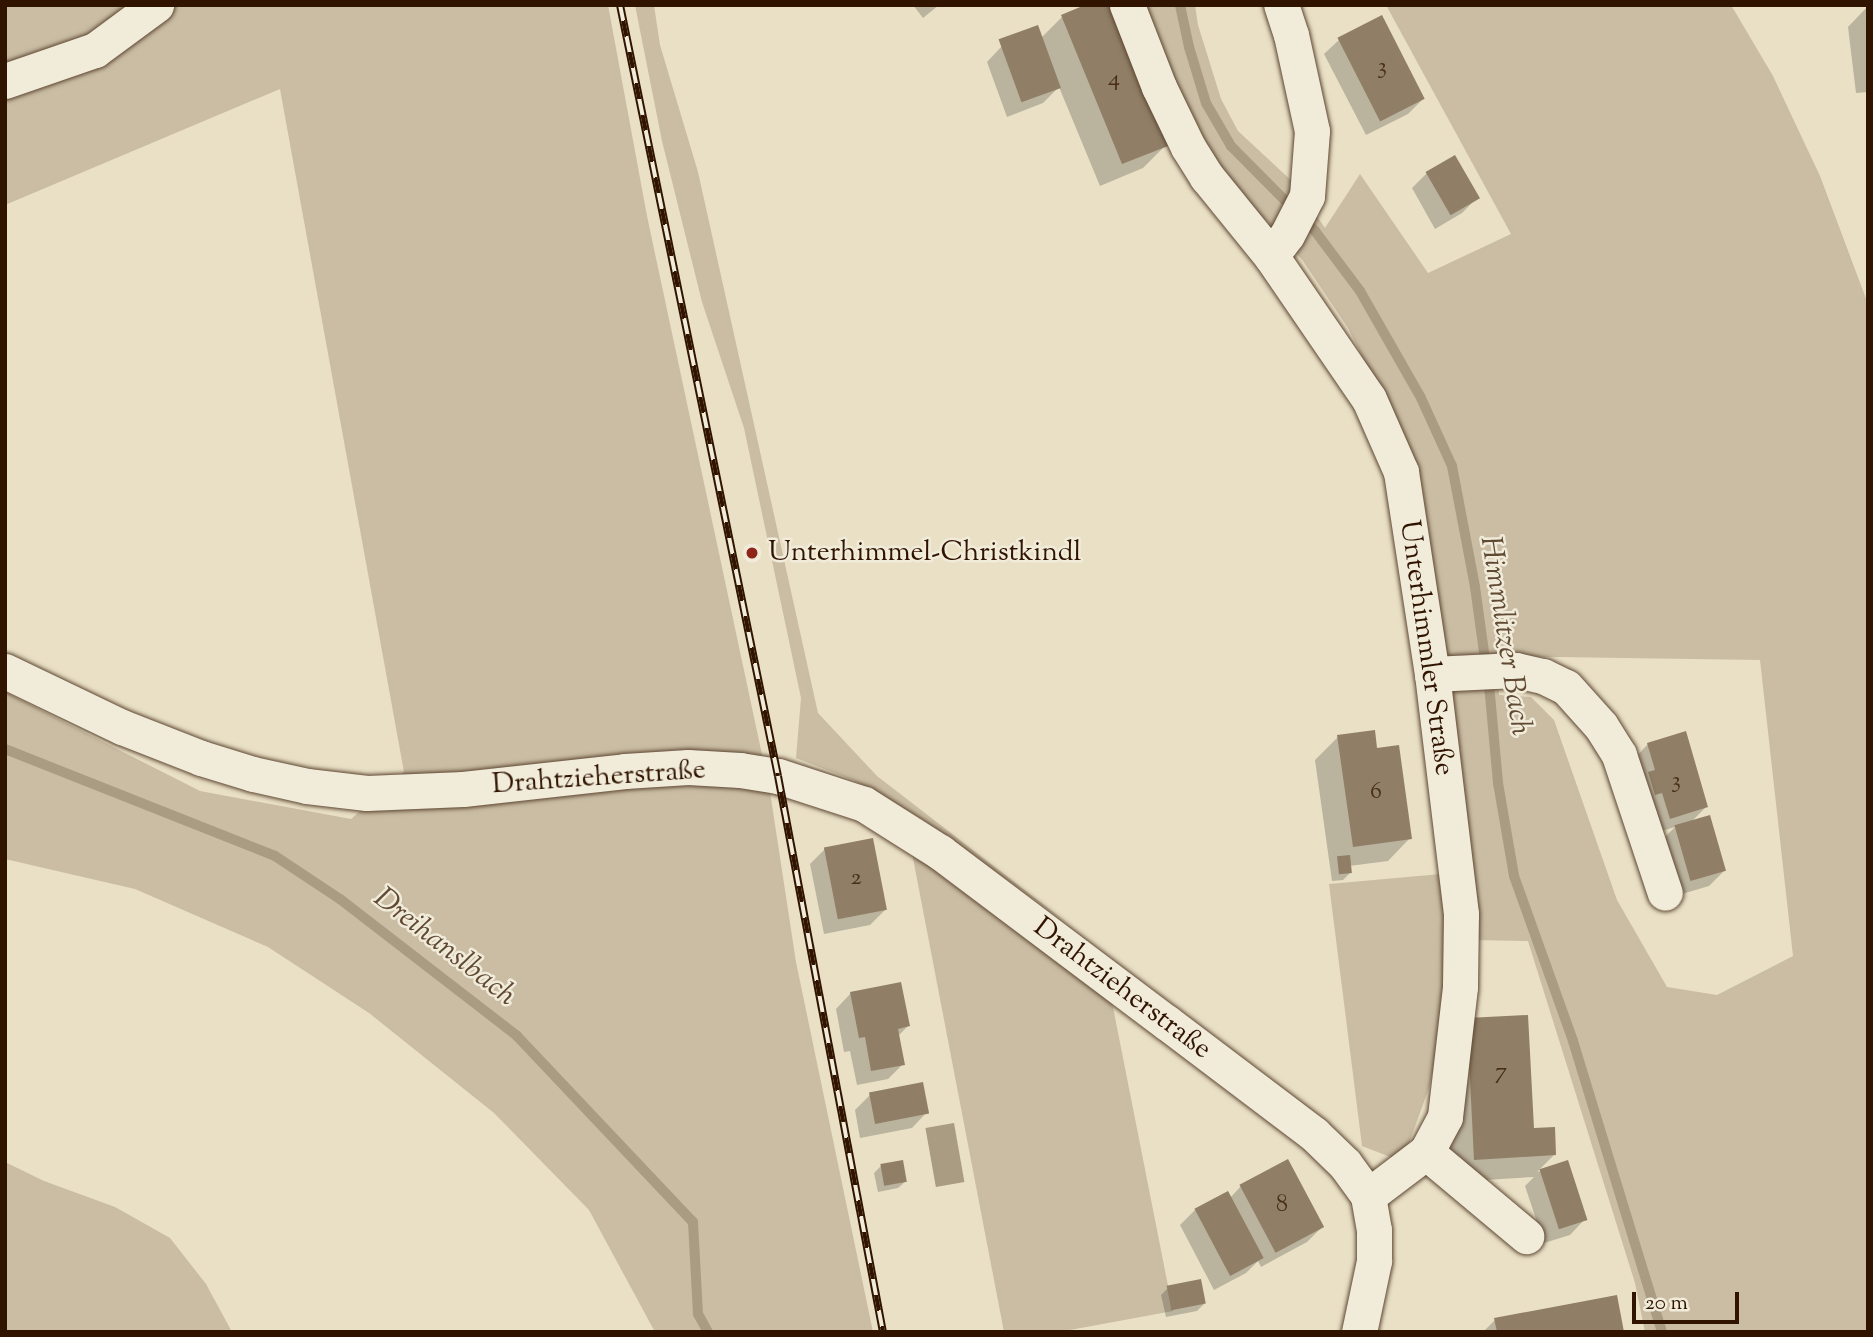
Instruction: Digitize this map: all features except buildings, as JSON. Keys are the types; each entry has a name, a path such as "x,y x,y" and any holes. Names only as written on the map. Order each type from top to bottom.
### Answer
{"street":[{"path":"5,81 95,50 156,5"},
{"name":"Unterhimmler Straße","path":"1127,5 1158,87 1188,147 1207,177 1279,246 1369,398 1401,472 1432,674 1461,914 1460,987 1445,1116 1426,1152 1368,1196"},
{"path":"1279,246 1307,196 1312,131 1292,35 1281,5"},
{"path":"1432,674 1467,670 1516,670 1543,676 1566,687 1601,726 1619,755 1665,892"},
{"name":"Drahtzieherstraße","path":"5,671 122,727 201,758 253,775 307,786 367,793 463,789 625,771 688,767 740,769 778,776 855,800 940,852 1314,1134 1345,1164 1368,1196"},
{"path":"1426,1152 1526,1236"},
{"path":"1359,1332 1374,1261 1368,1196"}],"shaded area":[{"path":"5,5 608,5 647,216 770,792 796,962 873,1332 655,1332 589,1210 494,1113 369,1013 268,947 135,889 5,859 5,692 200,791 351,819 404,772 280,89 5,205"},
{"path":"635,5 654,5 660,45 698,172 818,713 877,776 1070,925 922,819 853,780 796,758 801,698 744,428 702,302 662,141"},
{"path":"1142,5 1195,5 1198,25 1221,99 1238,131 1295,184 1325,228 1360,174 1428,273 1511,234 1386,5 1731,5 1773,76 1820,176 1868,304 1868,1332 1645,1332 1635,1283 1528,941 1472,940 1377,386 1348,328 1303,261 1273,226 1239,198 1212,165","holes":["1495,656 1760,660 1793,956 1717,995 1667,987 1617,900 1554,720 1531,697 1499,695"]},
{"path":"912,853 1111,997 1173,1311 1059,1332 1004,1332"},
{"path":"1441,874 1448,1002 1429,1088 1409,1143 1393,1158 1362,1146 1329,884"},
{"path":"954,1123 964,1182 936,1187 925,1128"},
{"path":"5,1162 44,1181 115,1207 170,1238 206,1284 232,1332 5,1332"}],"waterway":[{"name":"Himmlitzer Bach","path":"1180,5 1206,103 1231,146 1315,231 1360,291 1421,398 1452,466 1475,587 1490,695 1498,783 1514,876 1573,1041 1662,1332"},
{"name":"Dreihanslbach","path":"5,749 275,856 340,899 517,1036 693,1222 698,1314 708,1332"}],"railway":[{"path":"620,5 778,776 883,1332"}],"place":[{"name":"Unterhimmel-Christkindl","path":"752,553"}]}
